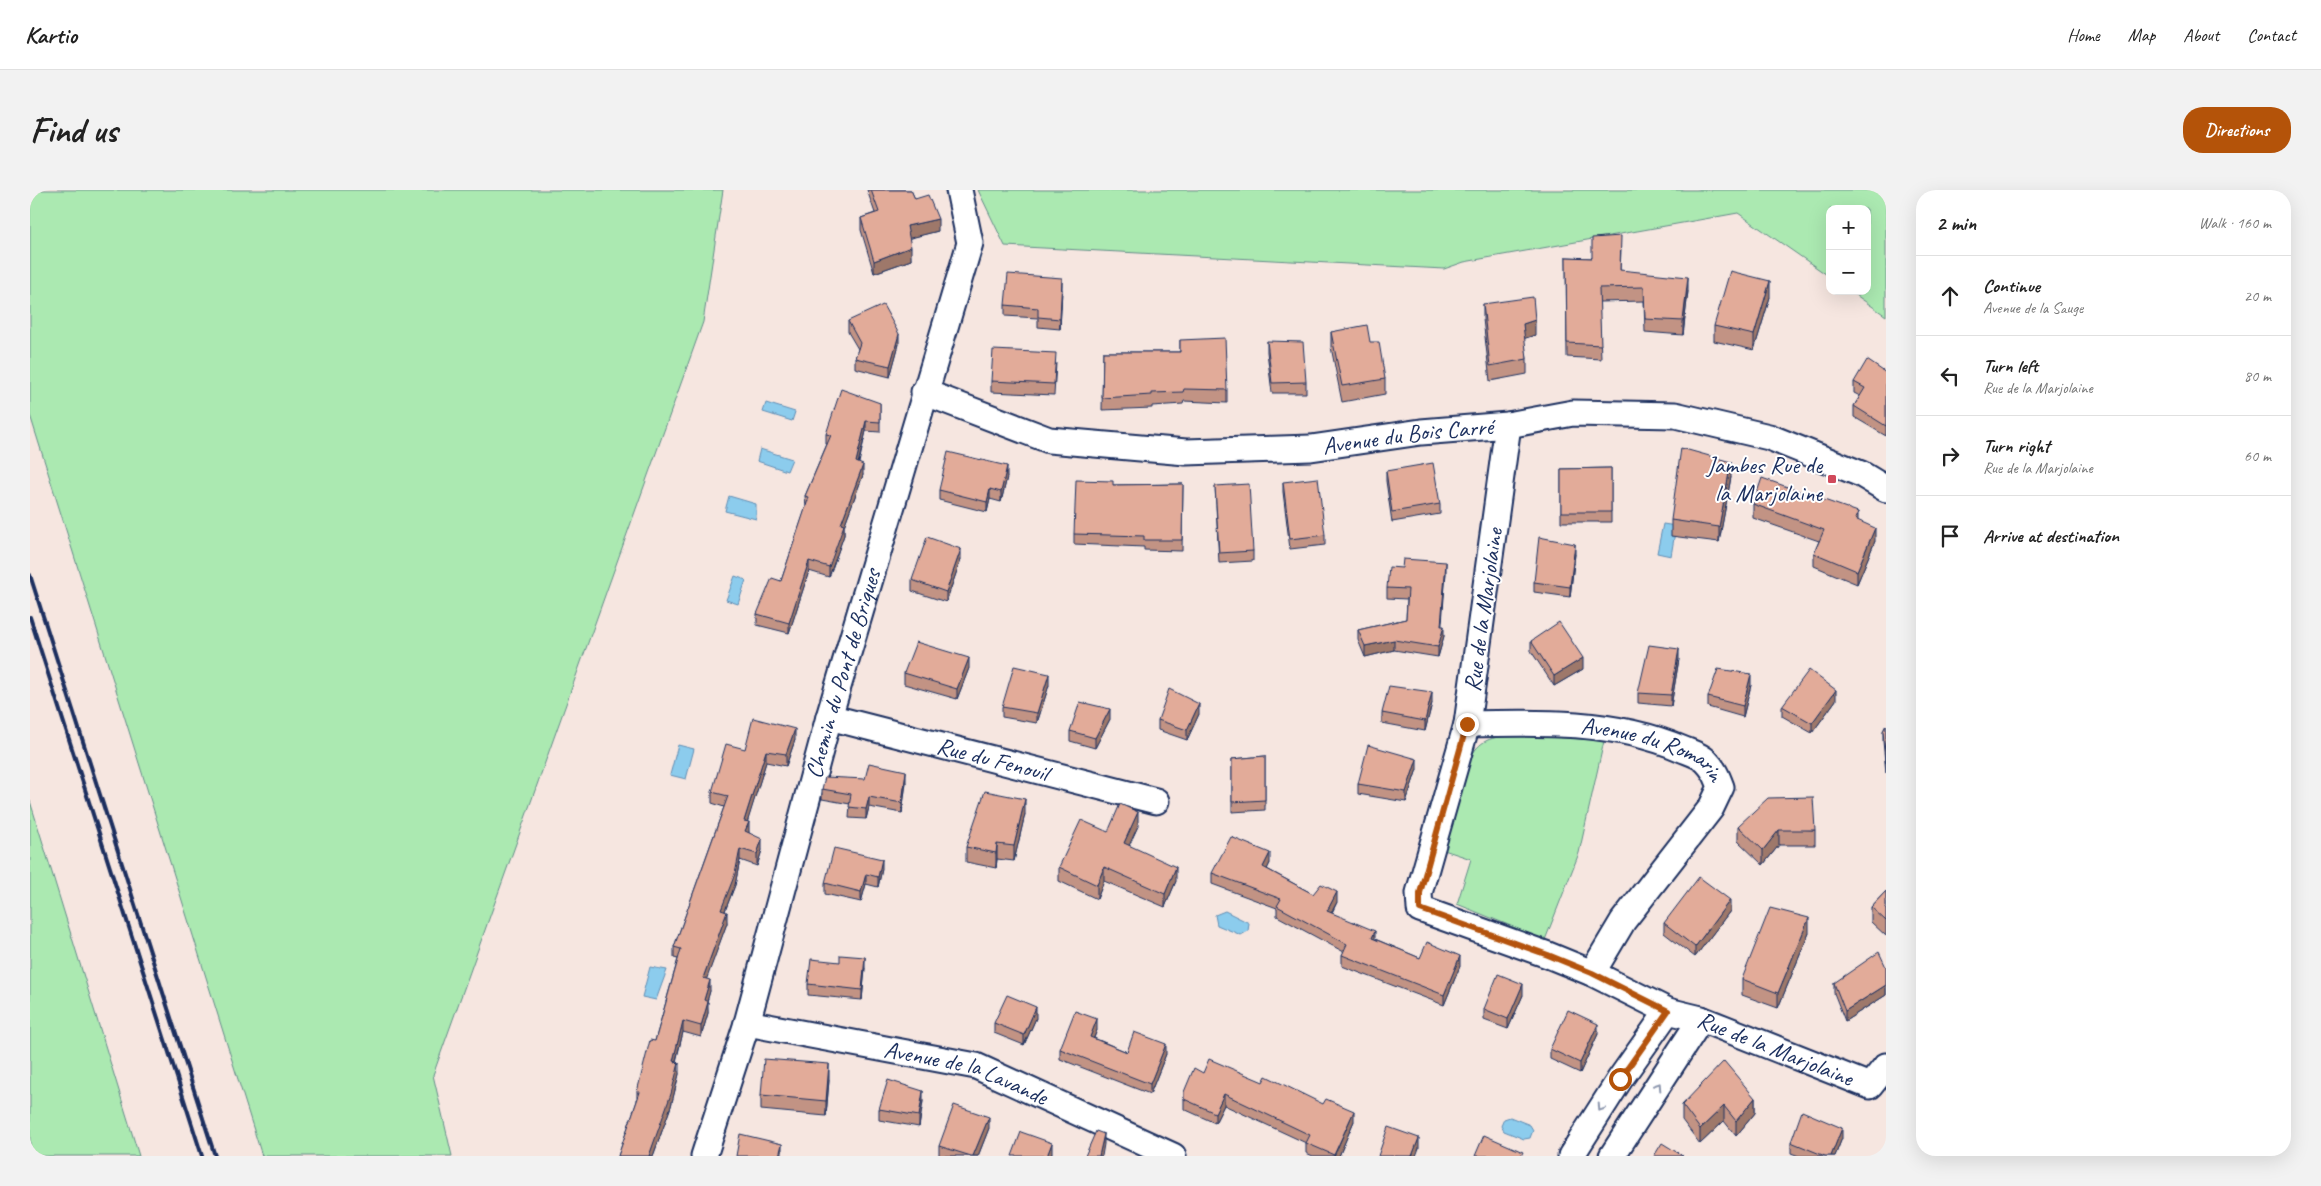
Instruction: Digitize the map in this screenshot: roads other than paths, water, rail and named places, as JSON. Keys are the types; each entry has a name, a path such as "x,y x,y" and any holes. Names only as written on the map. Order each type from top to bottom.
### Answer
{"street":[{"name":"Chemin du Pont de Briques","path":"704,1156 747,1023 828,717 970,243 958,190"},
{"name":"Avenue du Bois Carré","path":"924,392 1049,440 1186,452 1311,448 1420,432 1508,425 1573,413 1675,415 1769,437 1861,474 1886,489"},
{"name":"Rue de la Marjolaine","path":"1508,425 1467,724 1420,893 1420,909 1592,973 1668,1011 1702,1019 1870,1086 1886,1066"},
{"name":"Rue du Fenouil","path":"828,717 1156,801"},
{"name":"Avenue du Romarin","path":"1467,724 1516,723 1606,727 1668,743 1704,759 1716,772 1721,787 1710,808 1623,921 1592,973"},
{"path":"1571,1156 1620,1079 1668,1011"},
{"path":"1612,1156 1702,1019"},
{"name":"Avenue de la Lavande","path":"747,1023 976,1066 1173,1156"}],"water":[{"path":"766,403 795,412 792,421 763,412"},
{"path":"760,449 792,459 787,471 757,461"},
{"path":"729,496 756,504 756,519 725,511"},
{"path":"1663,524 1676,526 1671,556 1657,553"},
{"path":"735,576 746,580 738,604 726,600"},
{"path":"678,745 694,749 686,779 670,775"},
{"path":"1225,911 1249,923 1248,931 1241,935 1217,925 1215,915"},
{"path":"650,967 667,970 656,1000 642,997"},
{"path":"1510,1117 1530,1125 1533,1130 1530,1138 1524,1139 1504,1131 1501,1126 1504,1119"}],"railway":[{"path":"30,575 215,1156"},
{"path":"30,617 202,1156"}],"place":[{"name":"Jambes Rue de la Marjolaine","path":"1832,479"}]}
